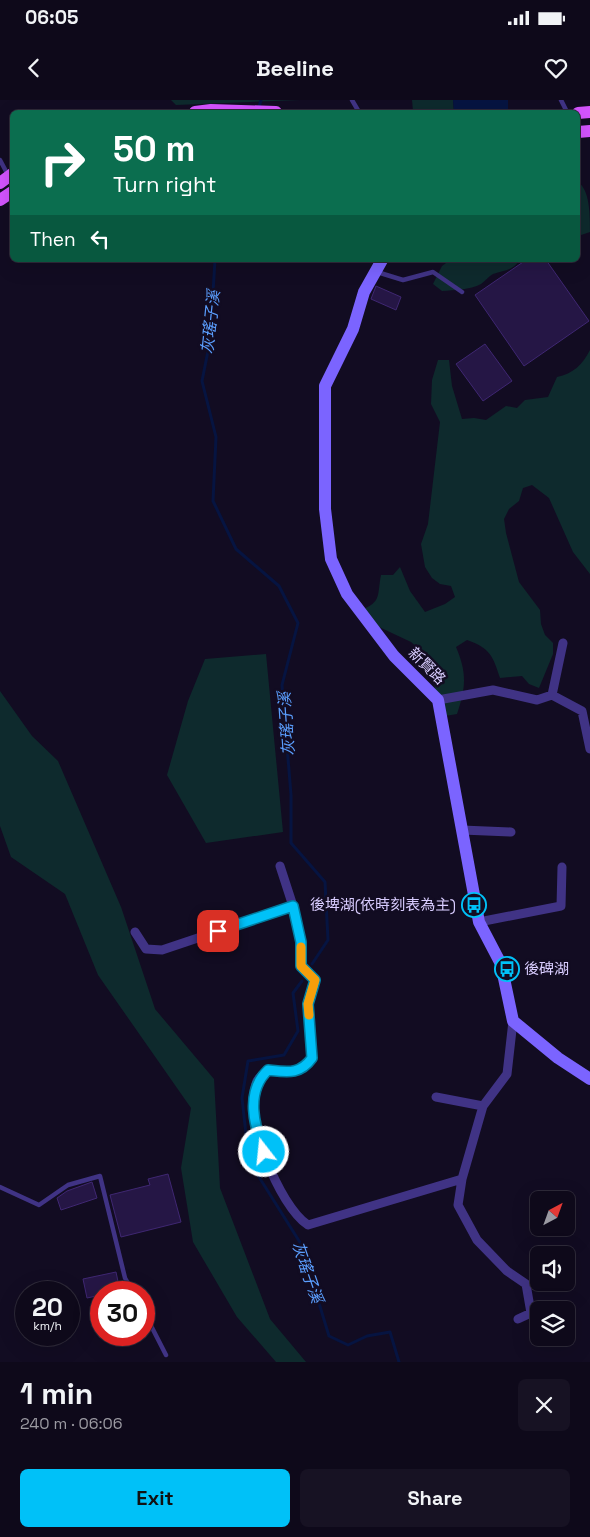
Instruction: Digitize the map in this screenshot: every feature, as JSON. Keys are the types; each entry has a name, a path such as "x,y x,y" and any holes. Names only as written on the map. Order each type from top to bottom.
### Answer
{"street":[{"name":"新賢路","path":"379,266 364,292 354,329 325,386 325,509 331,559 347,594 382,641 394,656 438,700 479,922 501,964 513,1021"},
{"path":"552,695 563,643"},
{"path":"438,700 493,690 537,700 552,695 582,711 590,750"},
{"path":"462,830 511,832"},
{"path":"280,866 293,906 301,942 301,966 315,980 308,1004 312,1058 306,1066 295,1072 268,1070 258,1080 253,1099 258,1136 270,1168 298,1219 308,1225 462,1178"},
{"path":"479,922 561,906 562,867"},
{"path":"135,932 146,949 162,950 293,906"},
{"path":"513,1021 507,1074 483,1106 462,1178 458,1205 477,1240 507,1271 526,1284 531,1313 518,1319"},
{"path":"513,1021 558,1058 590,1079"},
{"path":"436,1097 483,1106"}],"lane":[{"path":"0,160 7,178"},
{"path":"379,266 402,280 434,272 462,292"},
{"path":"0,1187 39,1205 68,1185 100,1176 128,1281"},
{"path":"155,1333 166,1354"}],"green space":[{"path":"171,100 300,100 176,105"},
{"path":"412,100 453,100 454,110 413,110"},
{"path":"580,184 587,197 590,232 580,235"},
{"path":"447,262 518,262 505,271 493,274 477,286 442,291 433,284 442,266"},
{"path":"590,350 590,574 573,552 549,498 532,485 523,488 519,501 509,509 504,519 506,533 519,582 540,610 541,624 545,635 553,643 553,654 539,688 529,684 522,676 500,678 493,658 481,646 467,640 456,647 464,673 464,688 460,704 457,714 445,716 434,685 431,664 426,655 411,642 377,626 361,610 376,601 381,575 393,575 400,567 410,591 425,612 445,604 455,597 451,586 440,584 432,578 425,567 421,544 428,524 440,422 431,404 432,380 438,360 449,360 452,386 462,419 486,420 506,406 517,408 525,400 548,397 557,377 563,376 577,368"},
{"path":"266,654 283,832 206,843 167,775 188,701 205,659"},
{"path":"0,691 32,736 58,761 121,907 155,1009 214,1079 220,1188 270,1319 306,1362 276,1362 237,1317 193,1242 181,1168 191,1108 98,975 65,894 11,857 0,826"}],"shaded area":[{"path":"453,100 508,100 508,110 454,110"}],"building":[{"path":"523,262 547,262 589,321 524,366 475,295"},
{"path":"376,286 401,297 396,310 371,299"},
{"path":"485,344 512,381 483,401 456,364"},
{"path":"168,1174 181,1222 121,1237 110,1195 150,1185 148,1179"},
{"path":"92,1182 97,1198 61,1210 57,1198 67,1191"},
{"path":"116,1272 118,1281 90,1281 90,1297 87,1298 83,1279"}],"waterway":[{"name":"灰瑤子溪","path":"259,107 261,100"},
{"name":"灰瑤子溪","path":"215,262 210,341 202,381 216,437 213,501 236,549 279,586 298,623 282,685 291,795 291,843 325,882 328,940 312,964"},
{"name":"灰瑤子溪","path":"302,981 293,993 298,1031 284,1055 248,1061 242,1098 249,1161 301,1244 329,1336 348,1345 367,1336 390,1332 399,1362"}],"slow traffic":[{"path":"301,947 301,966 315,980 308,1004 309,1015"}],"place":[{"name":"後埤湖(依時刻表為主)","path":"474,905"},
{"name":"後碑湖","path":"507,969"}],"route":[{"path":"218,931 293,906 301,942 301,966 315,980 308,1004 312,1058 306,1066 295,1072 268,1070 258,1080 253,1099 258,1136 264,1152"}]}
